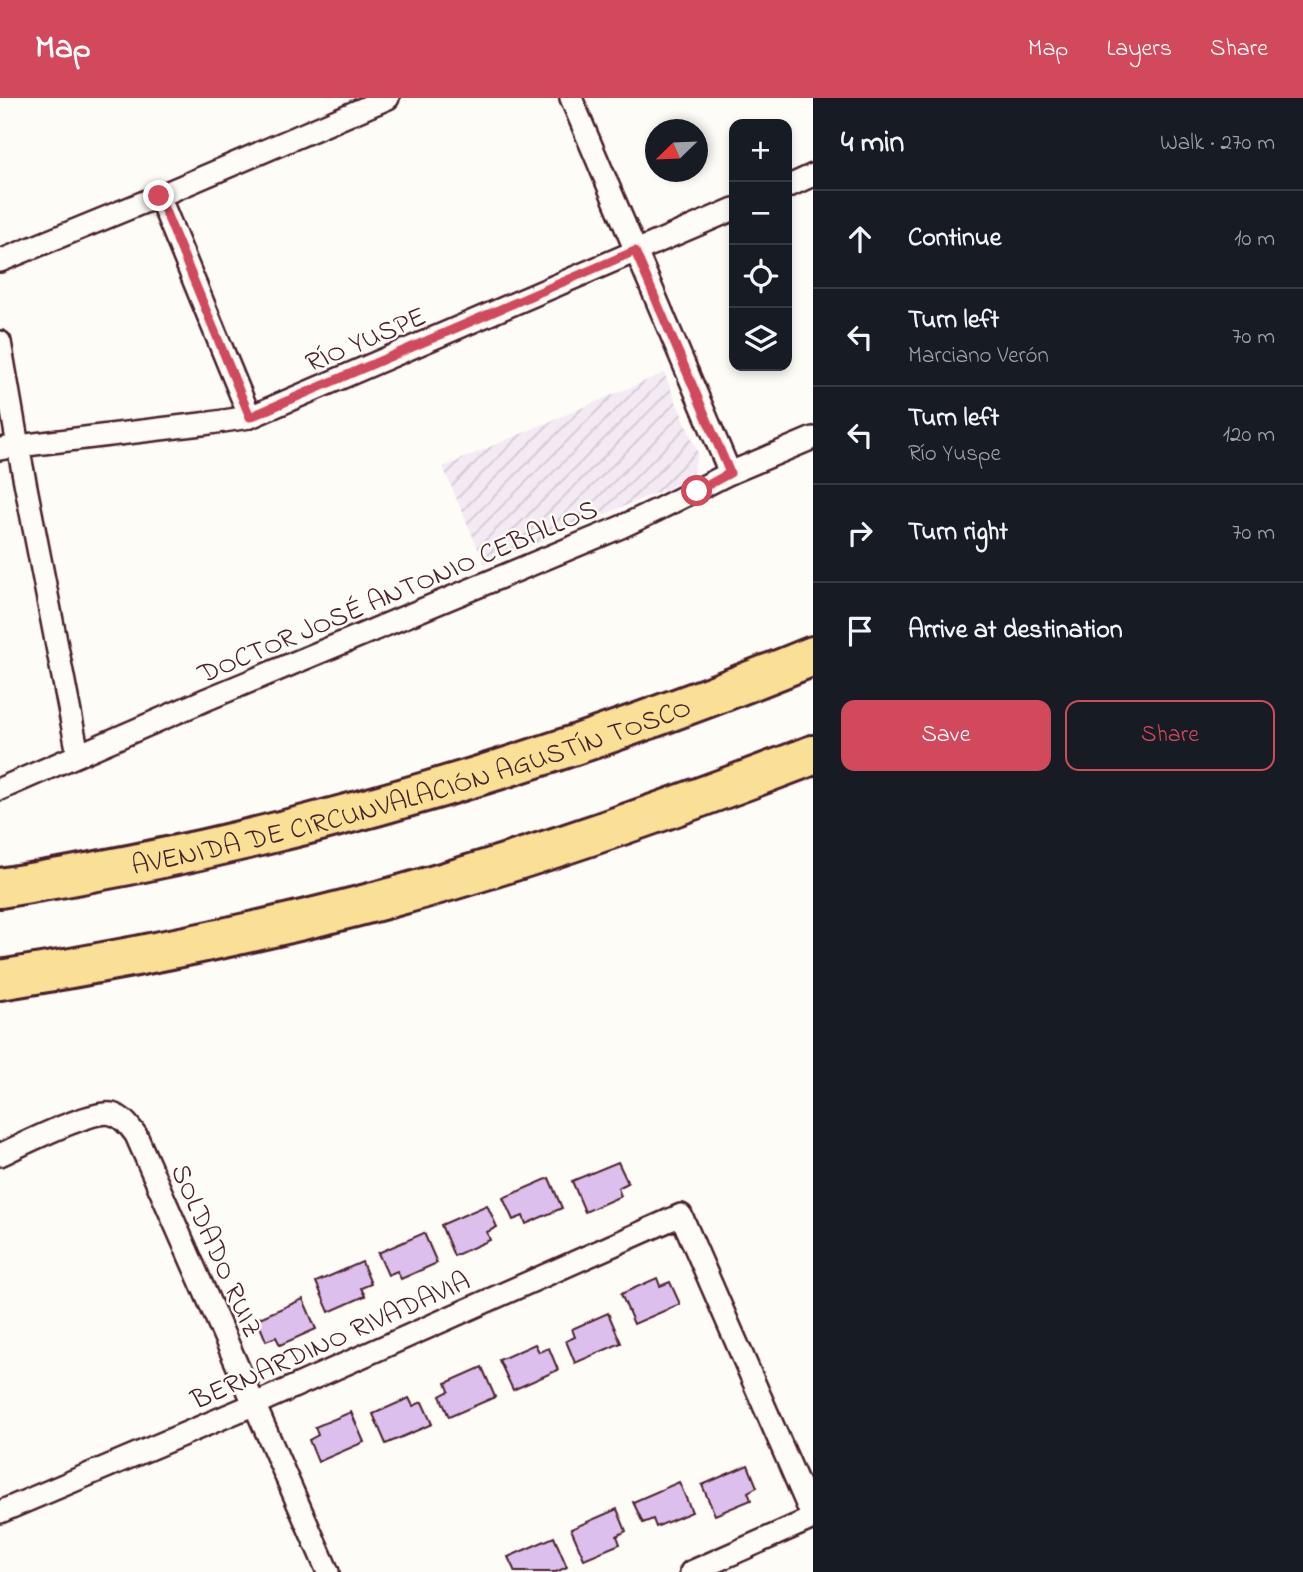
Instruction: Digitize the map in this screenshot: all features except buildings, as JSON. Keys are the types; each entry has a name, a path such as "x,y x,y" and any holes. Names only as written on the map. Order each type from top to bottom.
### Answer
{"highway":[{"name":"AVENIDA DE CIRCUNVALACIÓN AGUSTÍN TOSCO","path":"0,888 129,866 229,844 449,786 593,739 813,656"},
{"path":"0,980 198,944 394,896 509,863 622,825 813,755"}],"street":[{"path":"0,261 388,98"},
{"path":"571,98 730,473"},
{"path":"792,185 813,175"},
{"path":"159,196 250,417"},
{"name":"RÍO YUSPE","path":"9,447 250,417 729,211"},
{"path":"0,341 9,447 78,754"},
{"name":"DOCTOR JOSÉ ANTONIO CEBALLOS","path":"0,789 621,527 730,473 813,438"},
{"name":"SOLDADO RUIZ","path":"0,1154 88,1117 111,1113 125,1121 136,1135 328,1572"},
{"name":"BERNARDINO RIVADAVIA","path":"0,1512 255,1404 681,1215 813,1518"},
{"path":"691,1572 813,1518"}],"shaded area":[{"path":"664,373 698,453 691,478 485,565 443,467"}],"route":[{"path":"159,196 250,417 635,251 730,473 697,491"}]}
